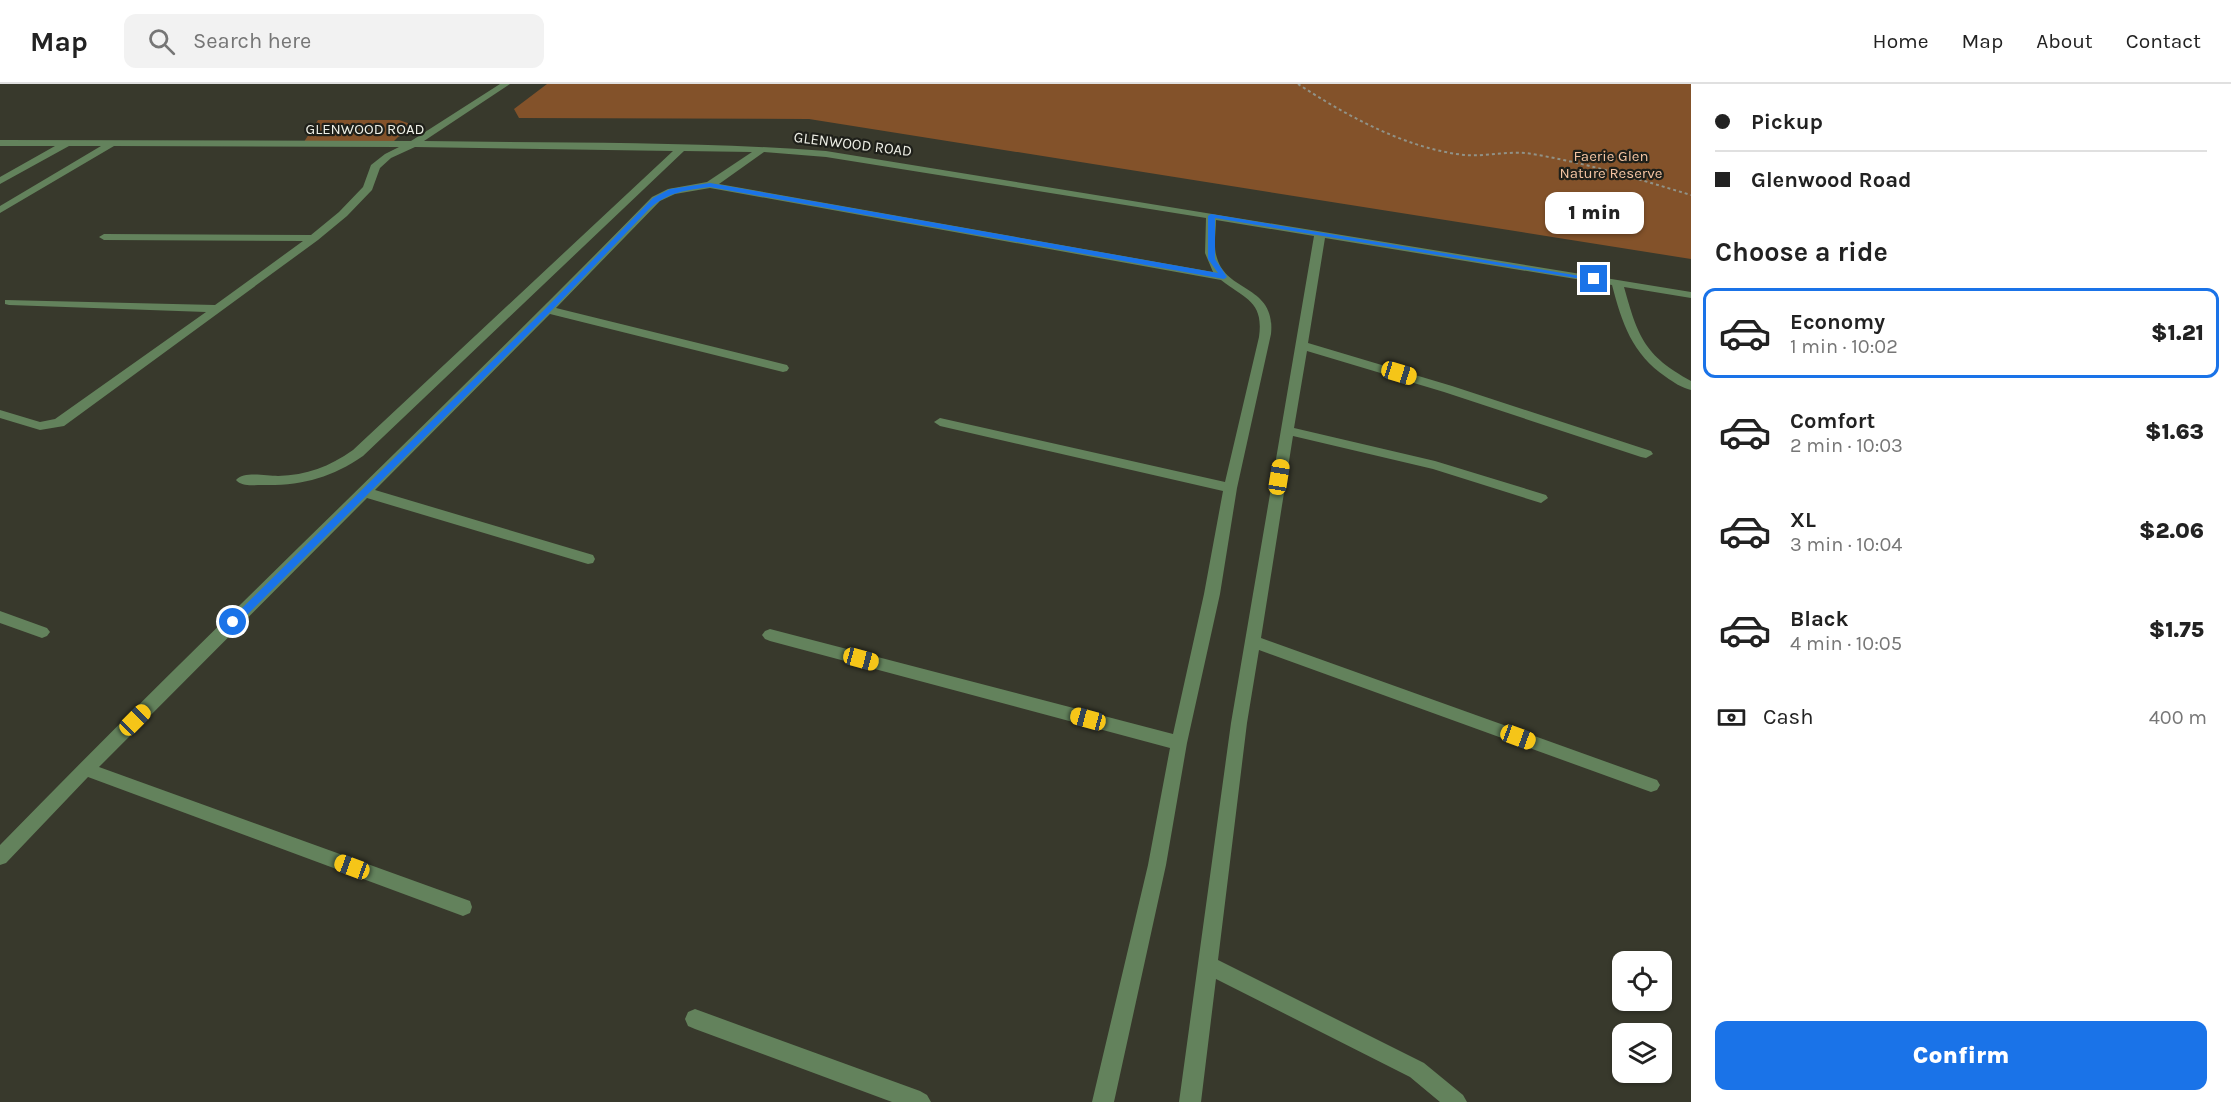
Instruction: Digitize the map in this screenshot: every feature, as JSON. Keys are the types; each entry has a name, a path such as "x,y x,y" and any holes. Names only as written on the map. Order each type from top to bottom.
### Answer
{"street":[{"path":"0,414 40,426 59,423 314,238 343,214 368,188 375,167 388,156 413,144 506,84"},
{"name":"GLENWOOD ROAD","path":"0,143 413,144 762,149 848,157 1691,295"},
{"path":"0,181 68,143"},
{"path":"0,210 111,144"},
{"path":"243,480 303,478 325,474 338,468 358,453 682,147"},
{"path":"710,185 762,149"},
{"path":"0,856 548,310 656,199 672,191 710,185 1224,277"},
{"path":"1102,1102 1157,865 1179,743 1212,594 1230,488 1257,381 1265,338 1266,315 1251,294 1224,277 1211,259 1211,216"},
{"path":"1190,1102 1239,723 1320,233"},
{"path":"104,237 314,238"},
{"path":"1617,283 1637,345 1657,367 1691,386"},
{"path":"9,303 216,309"},
{"path":"548,310 783,368"},
{"path":"1301,345 1448,388 1646,454"},
{"path":"940,422 1230,488"},
{"path":"1287,430 1435,465 1541,498"},
{"path":"365,492 588,559"},
{"path":"0,617 42,632"},
{"path":"770,635 1179,743"},
{"path":"1252,641 1651,785"},
{"path":"85,769 463,907"},
{"path":"1208,965 1417,1070 1456,1102"},
{"path":"696,1019 920,1102"}],"path":[{"path":"1298,84 1324,101 1399,138 1433,149 1466,154 1528,153 1607,169 1691,195"}],"green space":[{"name":"Faerie Glen Nature Reserve","path":"547,84 1691,84 1691,259 809,119 519,118 514,109"},
{"path":"318,120 399,120 419,127 398,137 389,146 302,145"}],"route":[{"path":"233,622 548,310 647,207 656,199 672,191 710,185 1224,277 1216,269 1211,259 1211,216 1594,279"}]}
